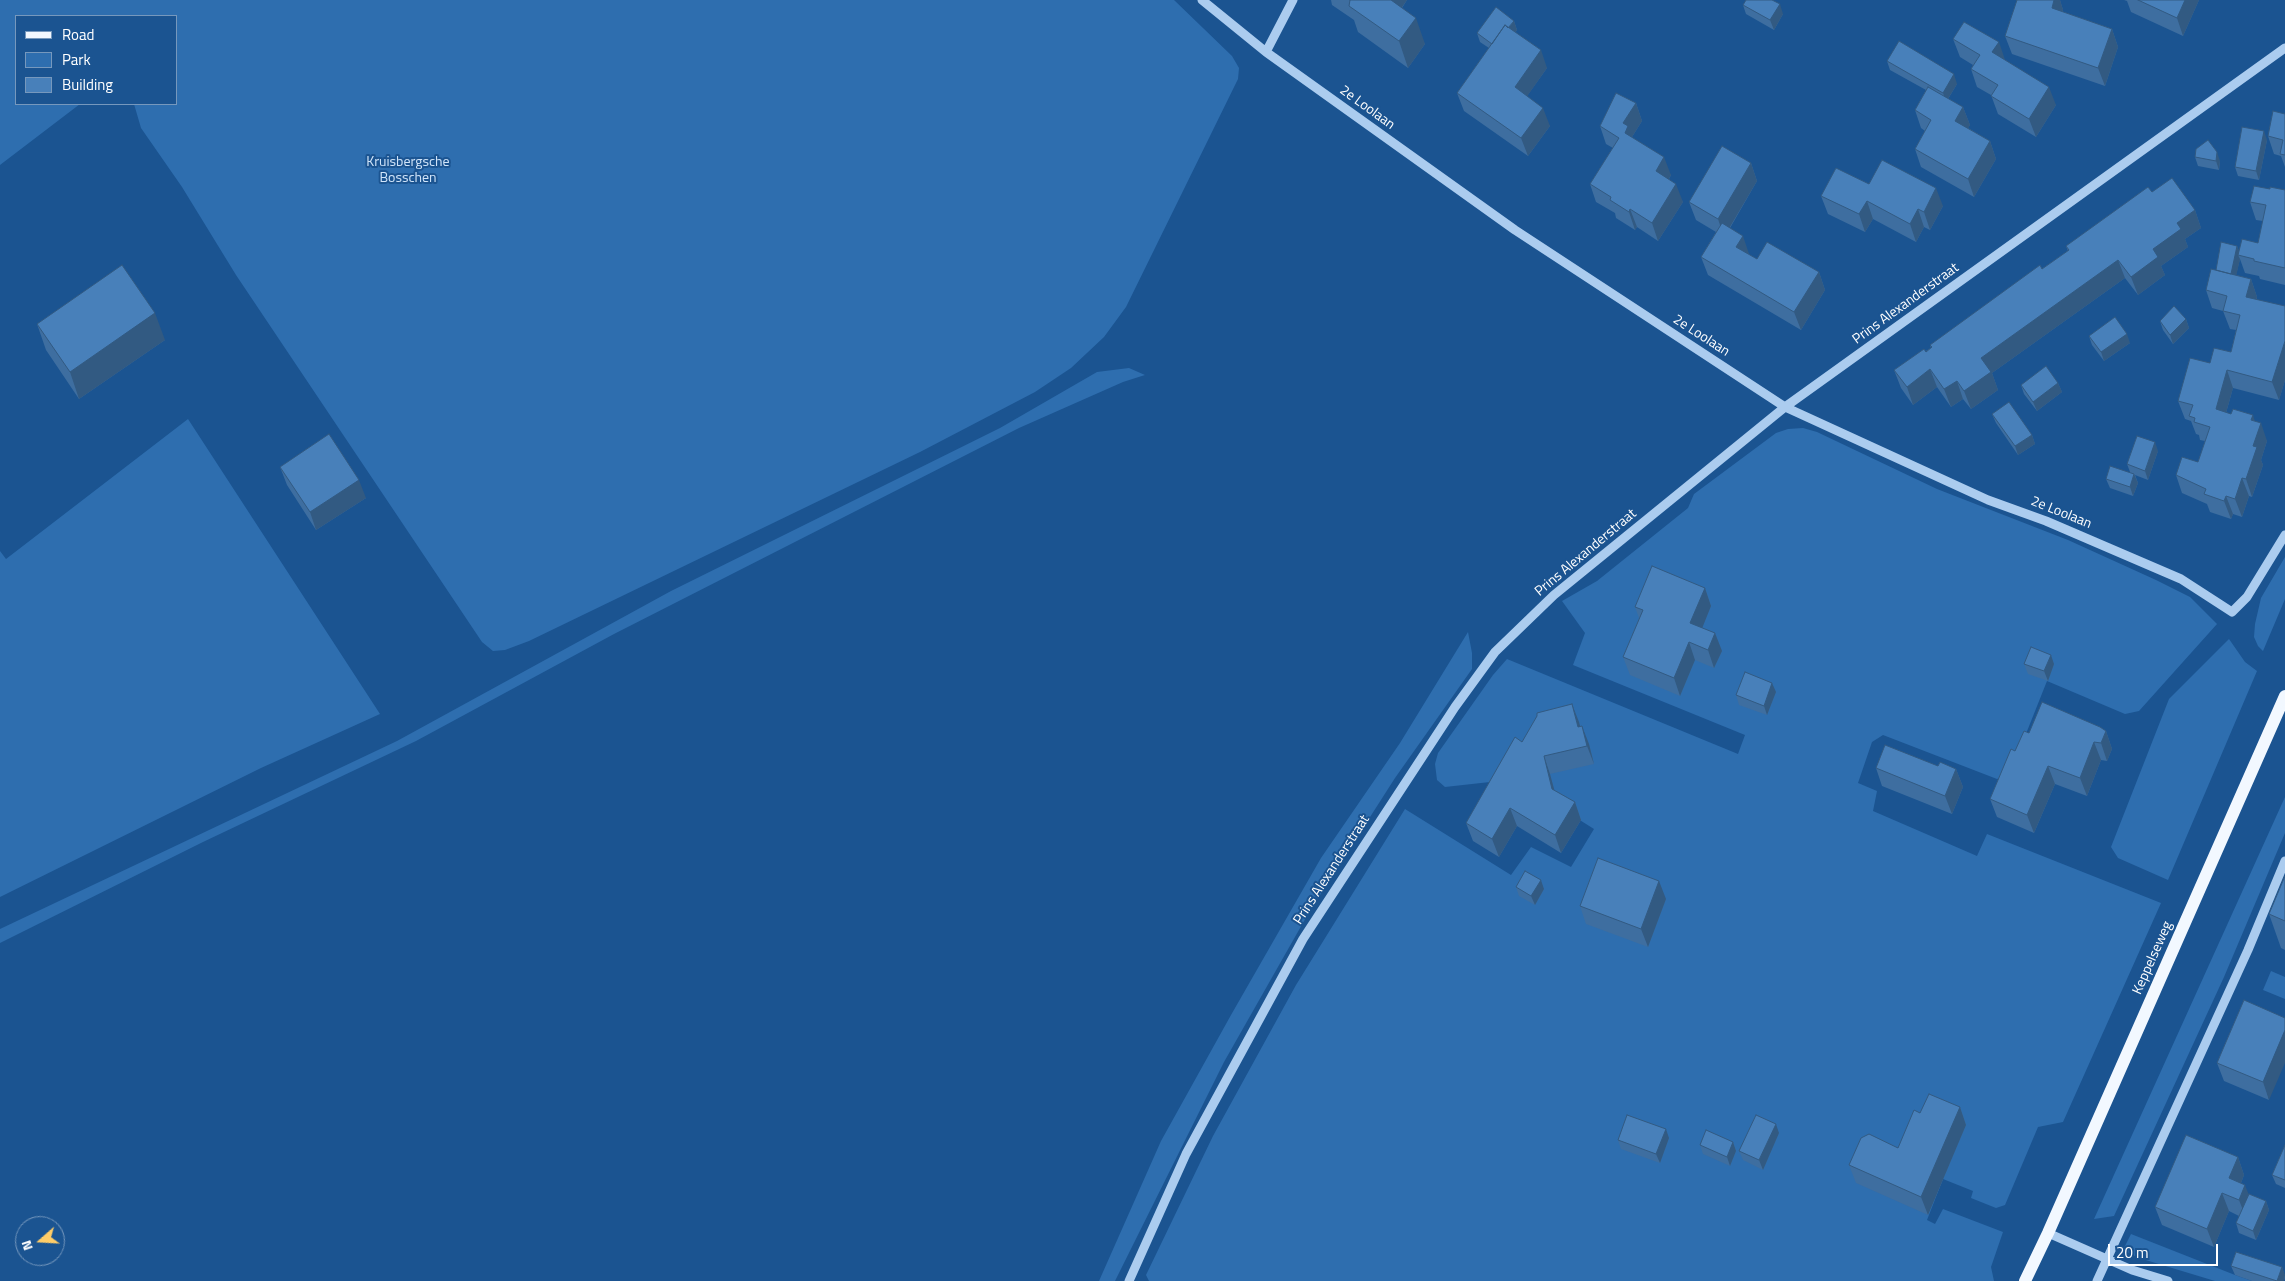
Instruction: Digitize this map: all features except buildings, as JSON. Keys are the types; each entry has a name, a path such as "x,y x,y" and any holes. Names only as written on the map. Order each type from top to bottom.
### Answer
{"main road":[{"name":"Keppelseweg","path":"2025,1281 2048,1233 2285,696"}],"street":[{"name":"2e Loolaan","path":"1202,0 1266,52 1515,230 1785,407 1988,500 2046,521 2181,579 2232,612 2247,597 2285,536"},
{"path":"1266,52 1293,0"},
{"name":"Prins Alexanderstraat","path":"1130,1281 1186,1154 1303,939 1455,706 1495,652 1554,595 1785,407 2285,48"},
{"path":"2097,1281 2248,950 2285,861"},
{"path":"2048,1233 2107,1259 2168,1281"}],"green space":[{"name":"Kruisbergsche Bosschen","path":"0,0 1174,0 1232,56 1239,68 1238,79 1126,307 1104,337 1071,368 1035,392 920,452 529,641 505,650 493,651 482,642 236,275 182,187 141,128 134,105 178,105 178,15 15,15 15,105 79,105 0,165"},
{"path":"1129,368 1145,375 1123,382 1019,428 614,634 416,741 203,842 0,943 0,929 397,741 671,591 1000,428 1097,372"},
{"path":"188,419 380,714 261,768 0,897 0,551 6,559"},
{"path":"1803,428 1817,432 1937,489 2068,540 2156,580 2190,597 2217,624 2139,711 2125,714 2047,681 2010,774 1997,779 1883,735 1872,742 1858,783 1877,791 1873,811 1977,856 1987,834 2161,903 2063,1122 2038,1127 2005,1205 1996,1208 1971,1198 1973,1191 1943,1179 1927,1220 1935,1224 1943,1209 2003,1232 1991,1267 1994,1281 1149,1281 1146,1275 1213,1136 1296,985 1405,809 1511,875 1531,847 1571,867 1594,829 1559,807 1490,782 1445,787 1437,780 1435,764 1438,753 1493,675 1507,659 1738,754 1745,735 1573,665 1585,633 1562,601 1597,581 1688,508 1694,494 1776,433 1788,429"},
{"path":"2285,557 2285,599 2263,651 2258,646 2254,637 2261,598"},
{"path":"1468,632 1472,653 1472,669 1395,778 1308,914 1224,1062 1115,1281 1099,1281 1161,1141 1231,1015 1321,858 1400,743"},
{"path":"2229,639 2245,662 2257,671 2168,880 2118,858 2111,847 2169,699"},
{"path":"2285,797 2285,833 2224,977 2114,1216 2094,1219"},
{"path":"2271,971 2285,977 2285,999 2263,990"},
{"path":"2131,1234 2252,1281 2215,1281 2139,1258 2123,1250"}]}
